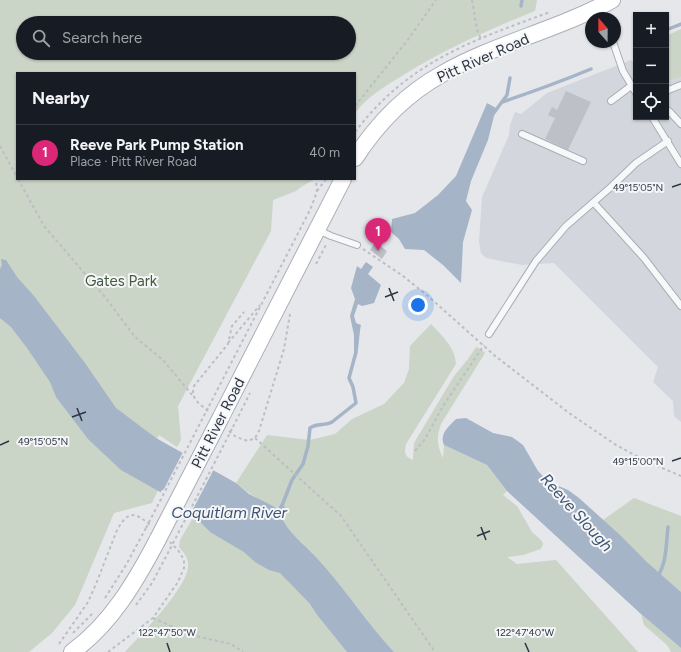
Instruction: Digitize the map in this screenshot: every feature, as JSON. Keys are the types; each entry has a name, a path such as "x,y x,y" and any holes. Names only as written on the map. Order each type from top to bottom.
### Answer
{"main road":[{"name":"Pitt River Road","path":"601,12 612,0"},
{"name":"Pitt River Road","path":"356,157 373,133 391,113 420,88 442,74 497,48 585,16"},
{"name":"Pitt River Road","path":"65,648 82,645 113,613 142,569 164,544 227,422 317,229 342,180"}],"lane":[{"path":"615,48 623,71 633,89"},
{"path":"669,90 681,85"},
{"path":"611,101 631,86"},
{"path":"669,111 681,124"},
{"path":"654,120 681,164"},
{"path":"522,134 583,162"},
{"path":"489,334 536,261 566,226 594,203 636,163 668,141"},
{"path":"594,203 644,258 681,306"},
{"path":"317,229 331,236 357,245"}],"path":[{"path":"356,105 407,41 436,0"},
{"path":"472,0 480,39"},
{"path":"0,146 16,174"},
{"path":"19,180 44,226 104,297 135,337 163,360 195,399"},
{"path":"316,180 317,192"},
{"path":"104,599 126,565 146,528 314,201 317,192 325,180"},
{"path":"357,245 403,276 530,384 592,429 616,445 648,462 681,476"},
{"path":"228,344 263,301"},
{"path":"415,451 425,439 443,406 484,345"},
{"path":"164,544 227,422"},
{"path":"255,438 341,516 435,652"},
{"path":"65,648 76,630 95,611"},
{"path":"152,618 191,635 231,644 243,652"}],"shaded area":[{"path":"631,60 633,62 633,120 669,120 669,81 681,77 681,422 674,416 673,401 653,382 658,367 554,263 522,265 486,258 481,253 479,242 482,197 509,135 510,125 515,112 521,114 547,93"}],"green space":[{"name":"Gates Park","path":"0,0 537,0 535,11 469,40 421,65 378,91 356,112 356,72 16,72 16,180 313,180 296,191 273,200 271,231 178,406 181,440 177,447 159,435 141,471 159,488 152,503 114,513 75,605 52,633 29,652 0,652"},
{"path":"681,29 681,77 669,81 669,48 669,35"},
{"path":"431,324 451,347 456,364 406,444 405,452 408,458 413,460 414,443 454,376 476,347 481,349 485,353 441,424 438,434 438,441 439,449 443,458 444,445 487,465 507,491 503,495 517,506 532,532 541,540 543,544 541,549 523,555 507,557 517,564 556,560 638,652 394,652 326,568 287,527 281,515 285,508 279,508 266,503 253,496 236,483 267,435 310,440 335,434 352,419 384,404 404,383 409,369 410,346"},
{"path":"634,498 681,516 681,592 603,520"},
{"path":"240,506 287,580 310,604 347,652 125,652 172,598 186,575 188,560 179,547 180,540 194,516 210,532"},
{"path":"641,614 681,648 681,652 671,652 667,645 644,625"}],"water":[{"path":"487,103 496,108 488,140 471,181 466,201 472,210 463,242 461,283 443,265 424,250 405,249 399,239 391,232 392,219 415,213 438,195 456,176"},
{"name":"Coquitlam River","path":"1,259 6,260 17,277 34,296 85,363 116,408 156,438 236,483 249,494 277,508 283,504 285,508 281,515 287,527 326,568 394,652 347,652 310,604 280,573 269,570 255,562 244,552 210,532 193,515 169,497 121,470 88,439 56,397 50,382 27,348 11,327 0,318"},
{"path":"366,262 373,267 368,274 381,285 374,303 362,306 358,304 354,316 356,323 361,325 356,357 354,354 354,335 350,316 355,299 351,288 357,266 361,269"},
{"name":"Reeve Slough","path":"466,418 493,433 512,437 523,445 538,471 549,482 568,490 579,498 681,592 681,648 641,614 507,491 487,465 444,445 443,437 448,427 456,419"}],"pier":[{"path":"183,452 214,469 190,515 161,495 161,491 164,489"}],"building":[{"path":"566,91 591,102 568,150 545,139 555,118 548,115 552,107 557,110"},
{"path":"375,242 387,251 382,259 370,250"}],"waterway":[{"path":"521,6 522,0"},
{"path":"669,29 681,24"},
{"path":"502,102 591,69"},
{"path":"493,114 507,95 510,78"},
{"path":"281,508 292,480 303,464 308,446 310,428 332,422 356,403 353,387 349,378 356,352"},
{"path":"658,576 665,558 668,527"}],"place":[{"name":"Reeve Park Pump Station","path":"378,251"}]}
